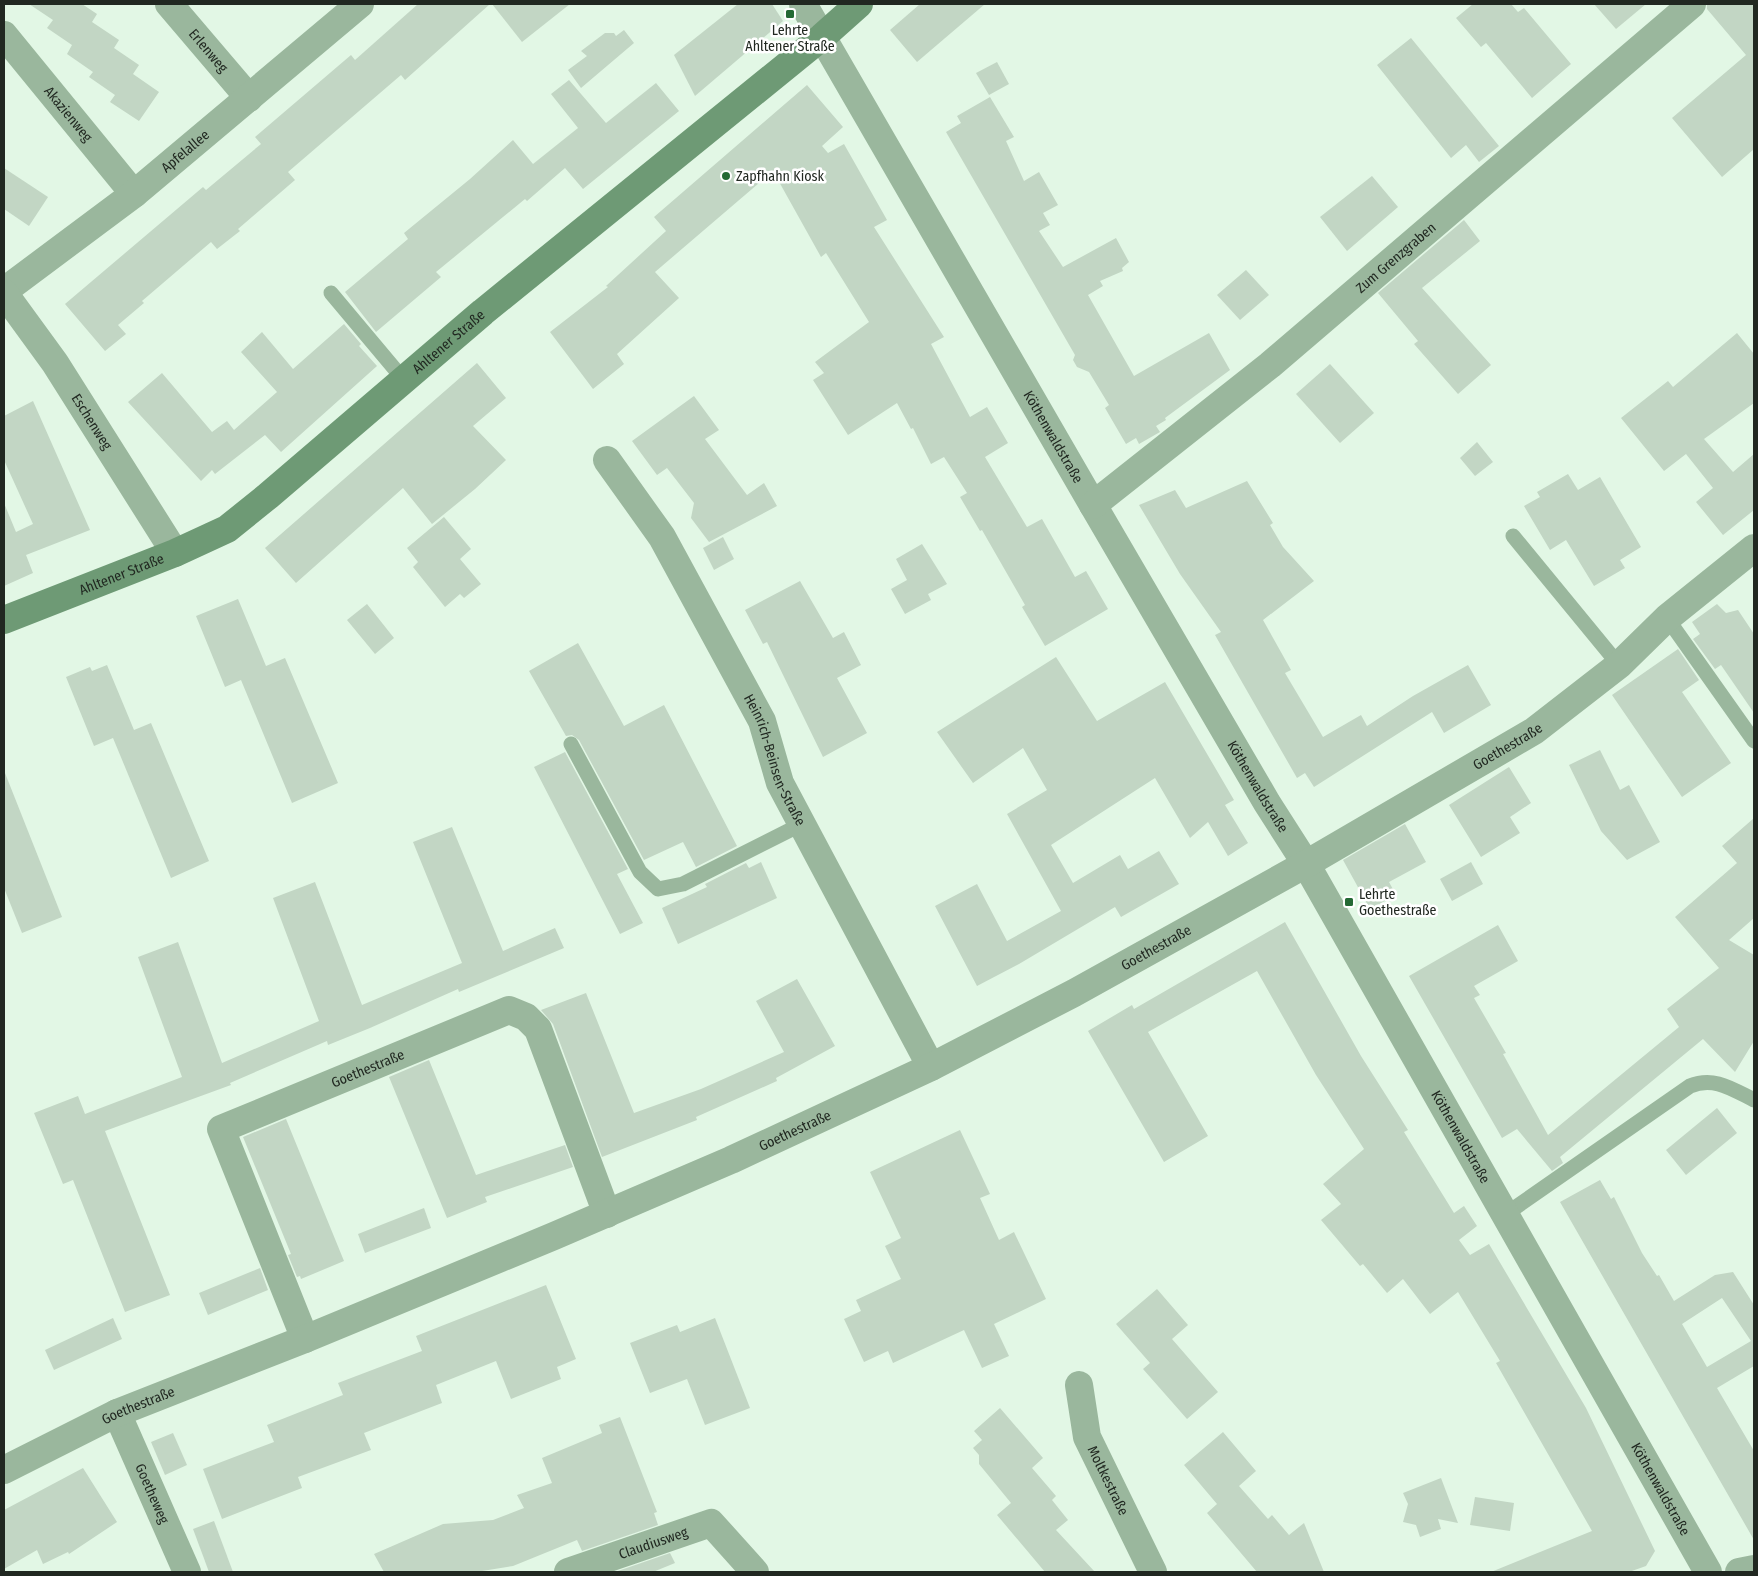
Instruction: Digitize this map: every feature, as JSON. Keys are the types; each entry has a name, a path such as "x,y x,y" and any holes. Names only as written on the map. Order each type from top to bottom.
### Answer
{"main road":[{"name":"Ahltener Straße","path":"4,620 176,553 227,529 483,312 859,4"}],"street":[{"name":"Erlenweg","path":"169,4 249,98"},
{"name":"Apfelallee","path":"4,292 134,194 360,4"},
{"name":"Köthenwaldstraße","path":"803,4 1267,803 1306,864 1708,1572"},
{"name":"Zum Grenzgraben","path":"1093,505 1270,365 1692,4"},
{"name":"Akazienweg","path":"4,35 134,194"},
{"name":"Eschenweg","path":"4,292 54,363 176,553"},
{"name":"Heinrich-Beinsen-Straße","path":"607,460 662,537 762,721 780,783 931,1067"},
{"name":"Goethestraße","path":"4,1470 117,1413 305,1339 607,1214 731,1160 931,1067 1164,945 1534,731 1619,665 1667,618 1754,548"},
{"name":"Goethestraße","path":"305,1339 221,1129 509,1010 526,1017 538,1029 607,1214"},
{"name":"Moltkestraße","path":"1079,1385 1086,1437 1153,1572"},
{"name":"Goetheweg","path":"117,1413 187,1572"},
{"name":"Claudiusweg","path":"568,1572 711,1523 755,1572"},
{"path":"1739,1572 1754,1570"}],"lane":[{"path":"331,293 404,380"},
{"path":"1513,536 1619,665"},
{"path":"1667,618 1754,741"},
{"path":"571,744 640,872 658,889 683,884 802,824"},
{"path":"1506,1214 1690,1086 1700,1082 1715,1082 1754,1100"}],"building":[{"path":"29,4 82,4 97,14 92,22 119,40 114,48 139,65 133,74 159,92 139,121 110,102 115,95 89,77 93,72 67,54 72,45 47,28 53,20"},
{"path":"418,4 490,4 405,80 401,75 288,172 295,180 238,229 240,231 217,249 211,242 142,301 144,303 118,325 126,334 105,351 65,304 203,187 206,190 261,144 255,137 351,55 355,60"},
{"path":"492,4 570,4 522,42"},
{"path":"738,4 772,4 783,21 695,96 674,55"},
{"path":"920,4 985,4 917,62 890,30"},
{"path":"1473,4 1511,4 1518,12 1524,8 1571,64 1532,98 1486,43 1481,47 1456,18"},
{"path":"1594,4 1646,4 1616,29"},
{"path":"1707,4 1754,4 1754,149 1722,177 1672,118 1746,55 1707,9"},
{"path":"624,30 634,43 581,88 568,70 587,56 581,51 605,33 614,33 616,36"},
{"path":"1411,38 1499,146 1479,162 1466,145 1451,158 1377,65"},
{"path":"997,62 1009,84 989,95 976,73"},
{"path":"569,80 606,123 656,83 679,111 583,189 565,168 527,201 525,199 436,272 441,277 376,332 345,292 408,239 404,233 470,179 513,140 533,164 578,128 551,94"},
{"path":"807,85 843,127 822,146 828,153 844,144 887,220 874,227 944,337 931,344 970,417 987,407 1008,443 985,457 1027,527 1042,519 1075,577 1086,571 1108,609 1045,646 1022,607 1025,605 982,530 980,531 960,497 967,493 944,457 931,464 913,428 911,429 897,403 848,435 813,380 824,373 815,362 869,322 826,253 821,257 773,171 655,272 679,298 617,354 624,364 593,389 550,332 608,287 606,286 666,231 654,217"},
{"path":"990,97 1014,137 1006,141 1024,181 1039,172 1058,205 1043,213 1050,225 1039,231 1063,267 1116,238 1129,262 1122,268 1123,271 1100,281 1103,286 1088,295 1134,376 1209,333 1230,370 1165,418 1166,420 1156,426 1160,432 1139,444 1136,438 1126,444 1105,408 1109,405 1089,372 1077,367 1073,360 1075,355 946,132 961,123 957,116"},
{"path":"4,168 48,197 29,226 4,209"},
{"path":"1372,176 1398,207 1347,251 1320,217"},
{"path":"1464,220 1480,241 1422,288 1491,365 1458,394 1414,344 1418,341 1378,293"},
{"path":"1246,270 1269,295 1240,320 1217,295"},
{"path":"344,324 361,344 359,346 377,366 281,452 265,435 215,474 212,470 201,481 128,402 162,373 212,432 227,421 234,430 277,392 241,352 262,332 293,369"},
{"path":"1737,333 1754,354 1754,403 1704,439 1733,472 1754,454 1754,510 1723,535 1696,502 1713,488 1686,454 1664,471 1621,418 1668,381 1673,387"},
{"path":"477,363 506,398 473,426 506,460 475,489 432,524 403,488 296,583 265,548"},
{"path":"1330,364 1374,413 1340,443 1296,394"},
{"path":"694,396 719,430 705,439 747,495 764,483 777,506 709,542 691,518 694,503 667,468 657,475 632,441"},
{"path":"33,401 90,530 26,555 33,573 4,586 4,503 16,532 33,524 4,460 4,416"},
{"path":"1477,442 1493,462 1475,476 1460,458"},
{"path":"1568,474 1578,490 1600,477 1641,547 1620,560 1625,568 1594,586 1566,540 1550,550 1524,506 1540,497 1537,492"},
{"path":"1247,481 1273,523 1270,525 1283,547 1314,581 1263,620 1291,670 1285,673 1323,737 1361,715 1367,726 1413,696 1468,665 1491,705 1444,733 1432,712 1314,787 1305,773 1297,778 1215,635 1221,632 1180,574 1139,505 1175,490 1186,508"},
{"path":"444,517 471,549 460,559 481,584 464,598 460,594 445,607 413,567 418,562 407,548"},
{"path":"723,537 734,559 714,570 703,548"},
{"path":"922,544 947,584 928,594 931,600 905,614 891,589 907,580 896,559"},
{"path":"800,581 833,638 844,632 861,665 837,678 867,733 823,757 767,642 763,644 745,610"},
{"path":"238,599 266,666 285,658 338,783 292,803 241,680 225,687 196,616"},
{"path":"367,604 394,638 375,654 347,620"},
{"path":"1717,604 1726,613 1738,610 1754,634 1754,713 1721,665 1715,669 1693,639 1700,634 1692,622"},
{"path":"578,643 624,726 664,705 737,846 696,867 683,842 644,860 579,740 572,735 566,736 529,671"},
{"path":"1678,649 1699,680 1682,692 1731,763 1682,797 1612,695"},
{"path":"1056,657 1097,721 1165,682 1234,800 1225,805 1248,843 1228,856 1208,822 1190,838 1155,778 1051,845 1073,883 1120,855 1128,869 1159,851 1179,884 1121,917 1115,907 1019,964 977,986 935,906 977,884 1007,941 1061,911 1007,814 1047,790 1023,748 973,783 937,732"},
{"path":"107,665 134,730 151,723 209,861 171,878 113,738 94,746 66,677 90,667 92,671"},
{"path":"1600,750 1620,790 1629,785 1660,842 1627,860 1601,831 1569,765"},
{"path":"565,752 628,869 617,874 643,923 620,934 534,767"},
{"path":"1509,767 1531,803 1510,817 1520,833 1481,857 1449,805"},
{"path":"5,773 62,917 22,933 4,888"},
{"path":"1754,818 1754,918 1729,940 1754,955 1754,1041 1735,1072 1703,1039 1560,1157 1563,1163 1552,1171 1517,1129 1502,1138 1409,976 1498,925 1518,961 1474,986 1480,995 1474,998 1506,1053 1503,1054 1548,1135 1679,1027 1667,1009 1719,968 1675,917 1737,863 1722,846"},
{"path":"1405,824 1426,862 1389,882 1396,895 1370,909 1343,860"},
{"path":"452,827 503,951 555,928 564,948 459,992 458,989 328,1045 327,1041 230,1083 231,1085 105,1131 170,1295 125,1312 73,1180 63,1184 34,1113 78,1096 85,1114 182,1077 138,957 178,942 222,1063 319,1021 273,898 315,882 362,1005 462,963 413,842"},
{"path":"761,862 777,898 678,944 662,908 707,887 705,884 746,863 749,868"},
{"path":"1471,862 1483,884 1452,901 1440,879"},
{"path":"1285,922 1361,1056 1408,1130 1404,1132 1454,1213 1464,1206 1477,1226 1459,1240 1470,1255 1489,1244 1586,1408 1655,1551 1646,1566 1629,1572 1491,1572 1592,1531 1496,1363 1500,1361 1458,1292 1430,1314 1403,1279 1387,1293 1363,1264 1360,1266 1321,1220 1341,1204 1323,1184 1364,1149 1316,1075 1257,971 1148,1032 1208,1136 1164,1162 1088,1031 1132,1005 1134,1009"},
{"path":"797,979 835,1046 776,1078 777,1081 696,1117 697,1120 602,1157 553,1024 541,1010 586,993 634,1113 701,1089 784,1052 756,1001"},
{"path":"429,1060 476,1175 565,1145 573,1167 485,1197 487,1202 447,1218 389,1077"},
{"path":"1717,1108 1737,1133 1686,1175 1666,1150"},
{"path":"286,1119 344,1261 301,1279 300,1276 297,1277 288,1255 291,1254 243,1137"},
{"path":"960,1130 990,1194 980,1198 999,1240 1014,1232 1046,1299 994,1324 1009,1356 982,1368 964,1330 893,1363 888,1351 864,1362 844,1319 861,1311 856,1300 901,1279 885,1246 901,1238 870,1172"},
{"path":"1600,1180 1611,1199 1614,1197 1642,1253 1657,1276 1659,1275 1674,1301 1715,1275 1733,1272 1754,1305 1754,1366 1717,1388 1754,1451 1754,1540 1560,1202","holes":["1722,1298 1751,1341 1707,1367 1682,1324"]},
{"path":"424,1208 431,1228 365,1253 358,1234"},
{"path":"260,1268 268,1290 208,1315 199,1293"},
{"path":"546,1285 576,1359 557,1367 561,1379 511,1399 496,1361 436,1385 442,1403 364,1433 371,1450 298,1477 302,1488 222,1519 203,1469 274,1442 267,1425 343,1395 338,1383 422,1351 416,1336"},
{"path":"1157,1289 1188,1325 1172,1339 1218,1392 1187,1419 1143,1369 1150,1363 1116,1324"},
{"path":"113,1318 122,1339 54,1370 45,1350"},
{"path":"715,1318 750,1408 705,1425 687,1379 650,1393 630,1343 677,1325 680,1332"},
{"path":"1000,1408 1043,1458 1032,1468 1056,1496 1052,1500 1068,1520 1056,1530 1095,1572 1045,1572 997,1515 1011,1503 979,1464 979,1455 973,1448 982,1440 974,1431"},
{"path":"620,1417 657,1512 654,1513 658,1525 582,1551 577,1540 513,1566 476,1572 384,1572 374,1554 443,1524 493,1520 524,1508 517,1495 552,1483 542,1458 602,1433 599,1425"},
{"path":"1223,1432 1256,1471 1239,1486 1268,1519 1272,1515 1289,1535 1304,1523 1324,1572 1257,1572 1207,1513 1217,1504 1184,1465"},
{"path":"173,1433 187,1465 165,1475 151,1442"},
{"path":"83,1468 117,1522 69,1554 68,1552 43,1564 37,1550 4,1569 4,1510"},
{"path":"1441,1478 1458,1523 1438,1519 1441,1529 1420,1537 1416,1525 1403,1522 1408,1504 1403,1493"},
{"path":"1475,1497 1514,1503 1510,1531 1470,1525"},
{"path":"214,1521 233,1572 209,1572 193,1529"},
{"path":"670,1553 675,1563 653,1572 615,1572"}],"place":[{"name":"Lehrte Ahltener Straße","path":"790,14"},
{"name":"Zapfhahn Kiosk","path":"726,176"},
{"name":"Lehrte Goethestraße","path":"1349,902"}]}
